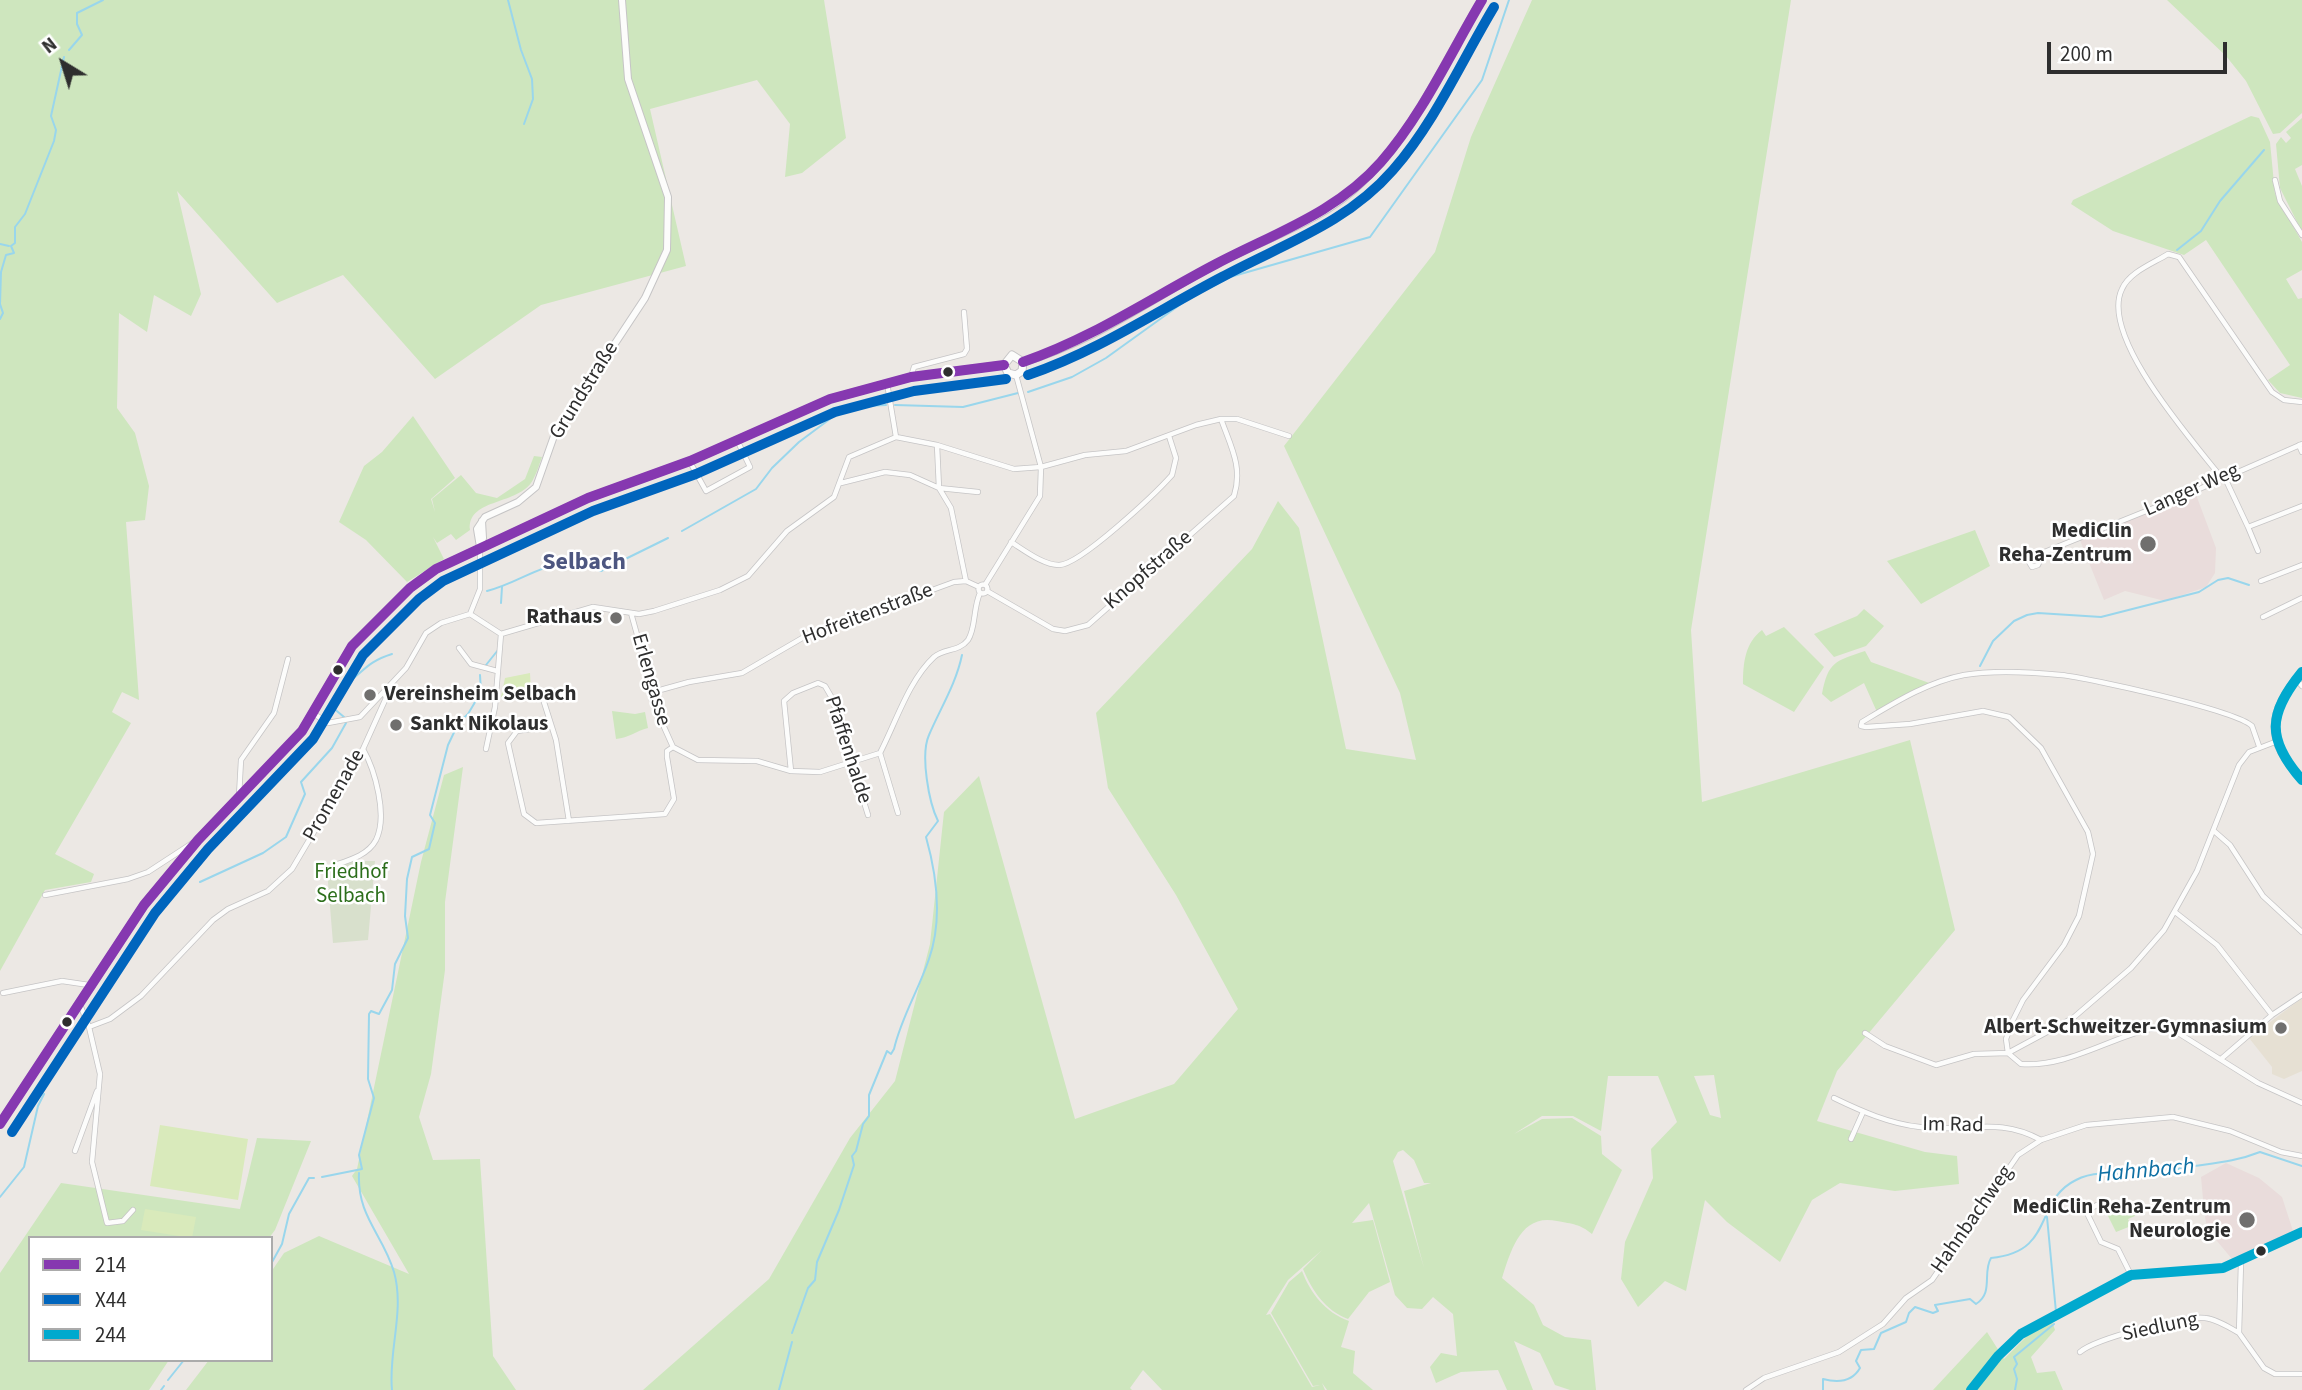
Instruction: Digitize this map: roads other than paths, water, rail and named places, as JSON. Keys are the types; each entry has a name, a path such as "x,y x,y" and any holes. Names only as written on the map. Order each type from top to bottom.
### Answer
{"main road":[{"path":"1023,362 1101,333 1217,263 1335,204 1362,182 1398,143 1482,0"},
{"path":"0,1124 144,905 198,839 302,731 314,714 339,665 368,629 410,588 436,569 588,498 690,461 830,399 911,377 1004,365 1012,355 1023,362"},
{"path":"1004,365 1008,373 1016,375 1023,368 1023,362"}],"street":[{"name":"Grundstraße","path":"470,614 480,589 480,547 476,532 489,514 518,502 536,487 554,436 656,280 670,234 668,197 628,79 622,0"},
{"path":"2275,180 2280,201 2302,235"},
{"path":"2258,551 2223,476 2158,393 2129,346 2118,312 2123,286 2131,277 2168,254 2182,260 2273,392 2284,400 2302,402"},
{"path":"911,377 914,368 964,354 967,349 964,312"},
{"path":"979,590 986,588 1010,542 1041,496 1041,467 1016,375"},
{"path":"887,382 896,438"},
{"path":"314,714 328,723 360,717 406,668 426,634 441,623 470,614 501,634 593,607 631,612 654,611 720,590 748,576 787,531 834,497 844,464 849,457 896,438 936,445 1014,468 1041,467 1084,455 1126,451 1196,425 1221,419 1250,422 1289,436"},
{"name":"Knopfstraße","path":"986,588 1053,629 1065,631 1088,625 1234,496 1240,479 1238,464 1221,419"},
{"path":"1010,542 1049,564 1058,566 1078,559 1172,475 1176,458 1169,436"},
{"path":"690,461 706,491 750,467 737,440"},
{"path":"2301,444 2302,452"},
{"name":"Langer Weg","path":"2043,553 2181,497 2223,476 2301,444"},
{"path":"936,445 939,488 951,508 966,581 979,590"},
{"path":"840,483 885,472 909,475 939,488 978,492"},
{"path":"2248,527 2302,506"},
{"path":"2261,581 2302,565"},
{"name":"Hofreitenstraße","path":"653,692 689,682 742,673 804,637 954,582 966,581"},
{"path":"551,726 517,731 508,743 527,817 536,823 666,814 674,799 667,757 667,751 673,747 698,760 757,761 791,771 820,772 854,763 880,752 915,684 936,655 960,648 970,638 979,590"},
{"path":"2263,617 2302,598"},
{"name":"Erlengasse","path":"631,612 653,692 655,709 673,747"},
{"path":"486,749 495,707 501,634"},
{"path":"460,648 471,664 497,671"},
{"path":"239,797 241,761 274,713 288,659"},
{"path":"2302,672 2283,695 2277,711 2275,742 2284,760 2302,779"},
{"path":"2259,746 2254,730 2248,722 2222,713 2053,674 1962,676 1911,694 1862,722 1861,726 1910,724 1983,711 2014,720 2041,748 2088,832 2093,854 2082,909 2064,945 2023,1000 2012,1020 2006,1039 2008,1053 2021,1064 2046,1062 2136,1032 2167,1026 2258,1083 2302,1103"},
{"path":"2296,679 2302,686"},
{"name":"Pfaffenhalde","path":"791,771 784,701 793,693 818,683 825,686 832,698 868,815"},
{"name":"Promenade","path":"89,1027 110,1019 141,996 213,920 228,909 268,891 300,857 363,749 386,698 384,692"},
{"path":"543,699 556,740 569,821"},
{"path":"1865,1033 1885,1046 1936,1065 1974,1054 2008,1053 2073,1018 2092,1004 2152,946 2175,912 2214,831 2239,765 2259,746 2275,742"},
{"path":"335,866 356,858 377,839 380,821 378,799 370,762 363,749"},
{"path":"880,752 898,813"},
{"path":"2214,831 2230,845 2263,896 2302,932"},
{"path":"45,895 128,879 148,872 198,839"},
{"path":"2175,912 2217,945 2272,1015"},
{"path":"3,993 62,981 89,985"},
{"path":"2221,1059 2272,1015 2302,995"},
{"path":"79,1001 89,1027 100,1084 92,1162 107,1223 123,1221 133,1210"},
{"path":"75,1151 100,1084"},
{"name":"Im Rad","path":"1833,1098 1863,1112 1922,1128 2011,1126 2041,1140"},
{"path":"1851,1139 1863,1112"},
{"name":"Hahnbachweg","path":"1746,1390 1764,1378 1839,1352 1884,1324 1906,1298 1932,1280 2018,1155 2041,1140 2086,1125 2174,1117 2230,1131 2281,1152 2302,1156"},
{"path":"2096,1205 2086,1211 2101,1242 2118,1249 2132,1275"},
{"path":"1970,1390 2004,1349 2021,1334 2132,1275 2156,1271 2204,1272 2241,1262 2302,1232"},
{"path":"2241,1262 2239,1333 2264,1367 2275,1374 2302,1374"},
{"name":"Siedlung","path":"2080,1352 2097,1342 2190,1318 2206,1318 2239,1333"}],"waterway":[{"path":"69,50 82,35 77,24 77,13 103,0"},
{"path":"508,0 532,79 533,99 524,124"},
{"name":"Selbach","path":"1028,392 1072,377 1106,358 1188,299 1230,277 1370,237 1482,80 1509,0"},
{"path":"0,319 3,313 0,304 1,272 6,255 14,253 11,246 15,243 15,227 25,214 54,141 56,130 51,116 64,57"},
{"path":"2177,250 2201,231 2220,201 2264,150"},
{"path":"0,244 9,246"},
{"name":"Selbach","path":"895,405 963,407 1018,393"},
{"name":"Selbach","path":"682,531 756,489 772,468 799,442 846,407 886,405"},
{"name":"Selbach","path":"487,591 556,564 585,565 601,571 668,538"},
{"path":"1980,666 1993,641 2014,621 2027,615 2038,613 2101,617 2199,592 2218,580 2228,578 2249,585"},
{"path":"501,603 502,587"},
{"path":"486,665 498,650"},
{"name":"Selbach","path":"344,717 332,707 339,688 375,661 392,654"},
{"path":"792,1333 808,1288 815,1280 817,1262 854,1165 852,1156 856,1151 863,1124 869,1116 869,1095 887,1051 891,1054 894,1049 933,944 937,898 926,837 938,821 929,791 926,744 952,686 962,655"},
{"path":"322,1177 362,1169 359,1155 374,1098 368,1079 369,1014 371,1011 379,1014 392,990 395,964 408,938 405,916 407,879 412,857 429,849 435,823 430,815 448,745 459,722 468,714 481,692 480,675"},
{"name":"Selbach","path":"200,882 263,853 286,837 305,794 301,782 332,748 346,723"},
{"path":"0,1197 24,1167 38,1106 44,1094"},
{"name":"Hahnbach","path":"1823,1390 1823,1379 1839,1381 1849,1379 1857,1373 1860,1368 1856,1361 1861,1350 1874,1349 1881,1333 1906,1322 1915,1307 1933,1313 1938,1311 1935,1305 1970,1299 1976,1304 1985,1294 1991,1258 2012,1254 2026,1246 2042,1225 2054,1200 2076,1180 2103,1173 2155,1174 2233,1160 2260,1152 2302,1166"},
{"path":"359,1173 362,1202 389,1259 397,1287 392,1390"},
{"path":"273,1260 282,1244 289,1214 309,1178 314,1178"},
{"path":"2047,1217 2056,1312"},
{"path":"2015,1390 2017,1379 2014,1369 2017,1364 2014,1357 2054,1324"},
{"path":"779,1390 792,1342"},
{"path":"168,1380 182,1362"},
{"path":"161,1390 164,1386"}],"place":[{"name":"MediClin Reha-Zentrum","path":"2148,544"},
{"name":"Rathaus","path":"616,618"},
{"name":"Vereinsheim Selbach","path":"370,695"},
{"name":"Sankt Nikolaus","path":"396,725"},
{"name":"Albert-Schweitzer-Gymnasium","path":"2281,1028"},
{"name":"MediClin Reha-Zentrum Neurologie","path":"2247,1220"}],"district":[{"name":"Selbach","path":"584,564"}],"park label":[{"name":"Friedhof Selbach","path":"351,885"}]}
